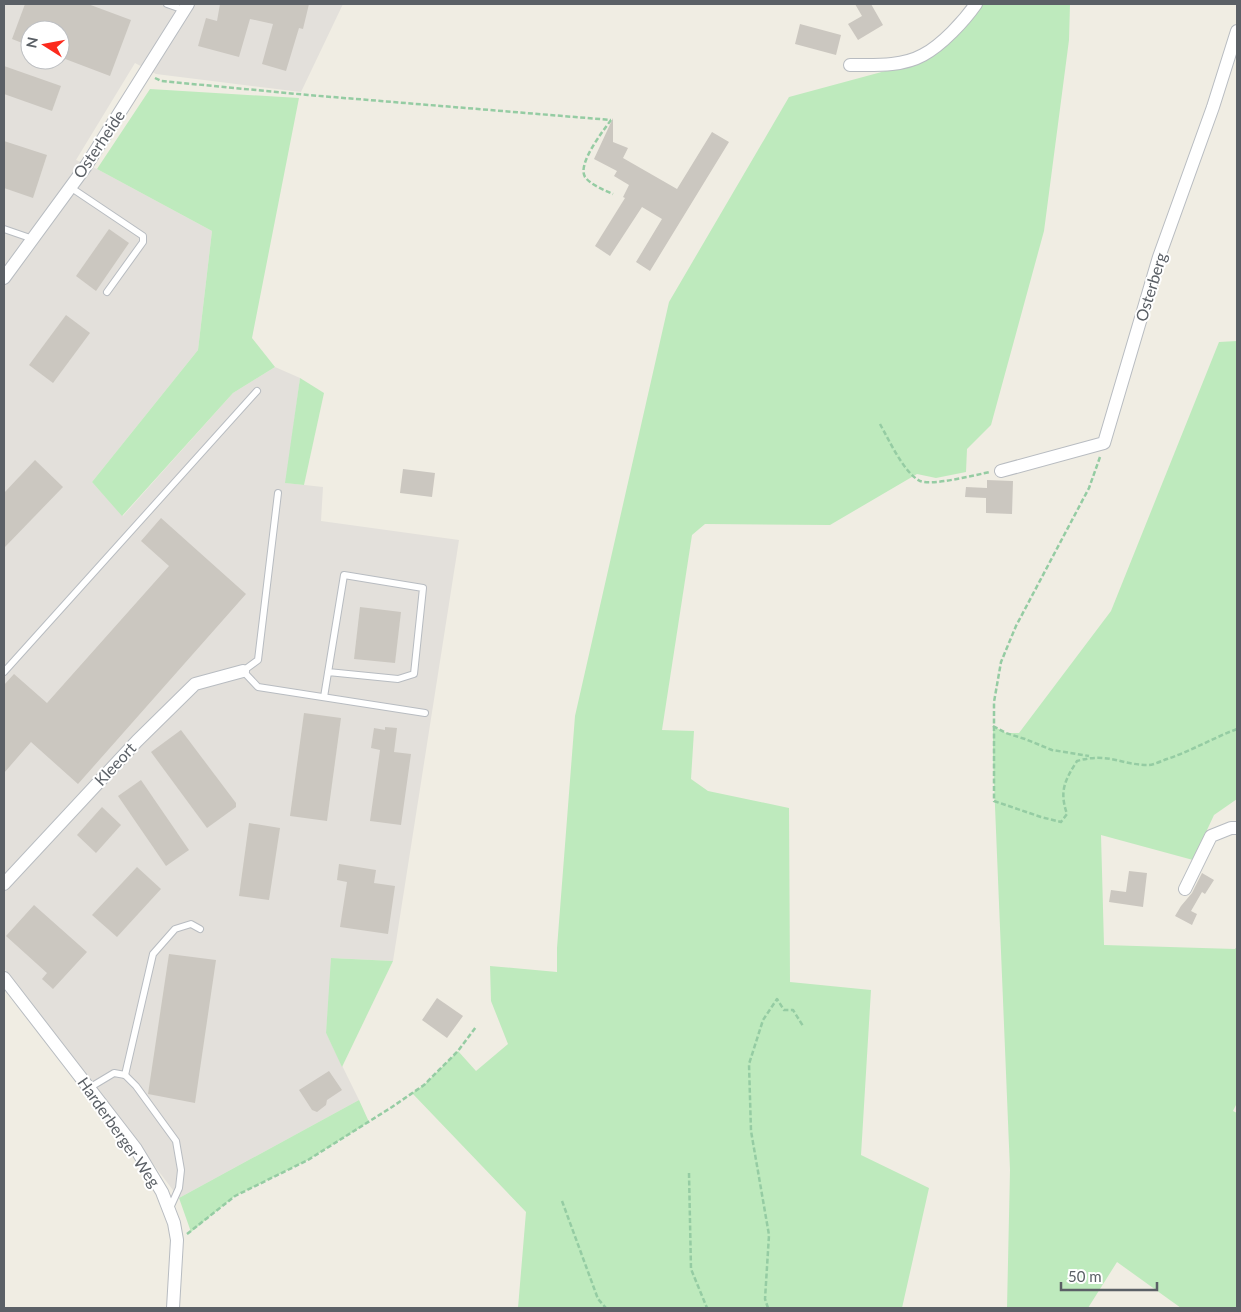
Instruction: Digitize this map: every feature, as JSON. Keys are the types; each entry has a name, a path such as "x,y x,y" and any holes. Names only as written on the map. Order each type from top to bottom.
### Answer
{"street":[{"path":"850,65 876,66 897,63 923,55 947,38 976,4"},
{"name":"Osterheide","path":"6,270 33,239 86,166 186,7"},
{"name":"Osterberg","path":"1104,443 1159,257 1213,107 1237,31"},
{"path":"1001,471 1104,443"},
{"name":"Kleeort","path":"4,884 137,741 195,684 243,672"},
{"path":"1185,889 1211,836 1231,828 1237,828"},
{"name":"Harderberger Weg","path":"4,978 136,1149 162,1192 169,1209 177,1240 173,1308"}],"lane":[{"path":"167,4 186,7"},
{"path":"70,187 143,236 143,242 107,292"},
{"path":"4,229 33,239"},
{"path":"4,672 257,391"},
{"path":"278,494 258,660 243,672 258,687 425,714"},
{"path":"324,697 328,672 344,575 423,588 414,674 398,679 328,672"},
{"path":"125,1075 153,954 175,930 191,924 200,929"},
{"path":"89,1088 114,1073 125,1075 136,1086 176,1141 181,1170 179,1188 169,1209"}],"path":[{"path":"145,74 161,81 240,89 611,120 589,154 583,171 586,178 612,194"},
{"path":"880,424 908,471 921,481 934,482 1001,471"},
{"path":"1091,757 1077,761 1065,780 1063,801 1067,814 1061,822 994,801 994,702 1001,662 1016,626 1089,488 1104,443"},
{"path":"993,726 1006,733 1026,738 1052,750 1150,765 1179,755 1237,729"},
{"path":"768,1308 765,1299 769,1235 751,1131 749,1064 763,1020 777,999 784,1010 793,1010 803,1026"},
{"path":"177,1240 202,1223 235,1196 308,1160 424,1085 458,1051 476,1027"},
{"path":"689,1173 691,1269 707,1308"},
{"path":"562,1201 598,1299 606,1308"}],"shaded area":[{"path":"4,4 343,4 301,92 156,74 135,63 76,160 97,169 212,231 198,350 92,482 123,516 233,393 275,367 300,378 286,483 323,487 321,521 459,540 393,961 332,958 326,1033 359,1100 179,1198 4,968"}],"green space":[{"path":"980,4 1070,4 1069,40 1044,231 991,425 967,449 966,472 936,478 917,474 830,525 705,524 692,535 662,730 694,731 691,779 708,791 789,808 790,982 871,990 861,1155 929,1188 902,1308 518,1308 526,1212 412,1093 424,1085 458,1051 476,1071 508,1044 491,1001 490,966 557,972 557,948 575,716 669,302 789,97 926,60"},
{"path":"150,89 299,98 252,338 275,367 233,393 122,516 92,482 198,350 212,231 97,169"},
{"path":"1237,341 1237,799 1214,815 1193,860 1101,835 1104,945 1235,949 1237,946 1237,1103 1233,1111 1237,1113 1237,1308 1181,1308 1117,1262 1088,1308 1007,1308 1010,1170 993,726 1006,733 1019,733 1111,611 1219,342"},
{"path":"300,378 324,393 304,485 285,483"},
{"path":"331,958 393,961 342,1067 326,1033"},
{"path":"359,1100 369,1122 308,1160 235,1196 191,1232 179,1198"}],"building":[{"path":"25,4 88,4 131,20 110,76 70,61 70,20 20,20 20,42 12,39"},
{"path":"220,4 309,4 303,29 299,28 286,71 262,64 273,24 250,19 239,57 198,46 206,18 217,21"},
{"path":"855,4 871,4 883,25 858,40 848,24 862,16"},
{"path":"800,24 841,35 836,55 795,44"},
{"path":"4,66 61,86 52,111 4,94"},
{"path":"613,118 613,142 628,148 623,158 677,189 712,132 729,142 650,271 636,262 662,219 642,207 610,256 595,246 625,198 623,197 629,185 614,176 617,171 594,159"},
{"path":"4,141 47,155 33,198 4,188"},
{"path":"109,229 129,243 96,291 76,276"},
{"path":"66,315 90,333 53,383 29,365"},
{"path":"35,460 63,487 4,548 4,493"},
{"path":"403,469 435,473 432,497 400,493"},
{"path":"987,480 1013,481 1012,514 986,513 986,498 965,497 966,487 987,488"},
{"path":"161,518 246,594 78,784 31,742 4,773 4,685 14,674 47,703 169,566 141,541"},
{"path":"360,607 401,612 395,663 354,659"},
{"path":"304,713 341,718 327,821 290,816"},
{"path":"385,727 397,728 394,752 411,754 401,825 370,821 380,750 371,748 374,728 385,730"},
{"path":"181,730 236,803 236,807 207,828 151,752"},
{"path":"141,780 189,850 166,866 118,796"},
{"path":"102,807 121,825 96,853 77,835"},
{"path":"249,823 280,828 269,900 239,896"},
{"path":"339,864 376,870 374,883 395,886 388,934 340,927 347,882 337,880"},
{"path":"137,867 161,889 117,937 92,915"},
{"path":"1129,871 1147,873 1143,907 1109,902 1111,890 1126,892"},
{"path":"1202,873 1214,880 1205,894 1202,892 1191,911 1197,914 1192,925 1175,916 1192,893"},
{"path":"34,905 87,952 53,989 42,979 47,973 6,936"},
{"path":"169,954 216,960 195,1103 148,1094"},
{"path":"437,998 463,1016 447,1038 422,1020"},
{"path":"329,1071 342,1090 327,1100 326,1105 317,1112 312,1110 299,1090"}]}
